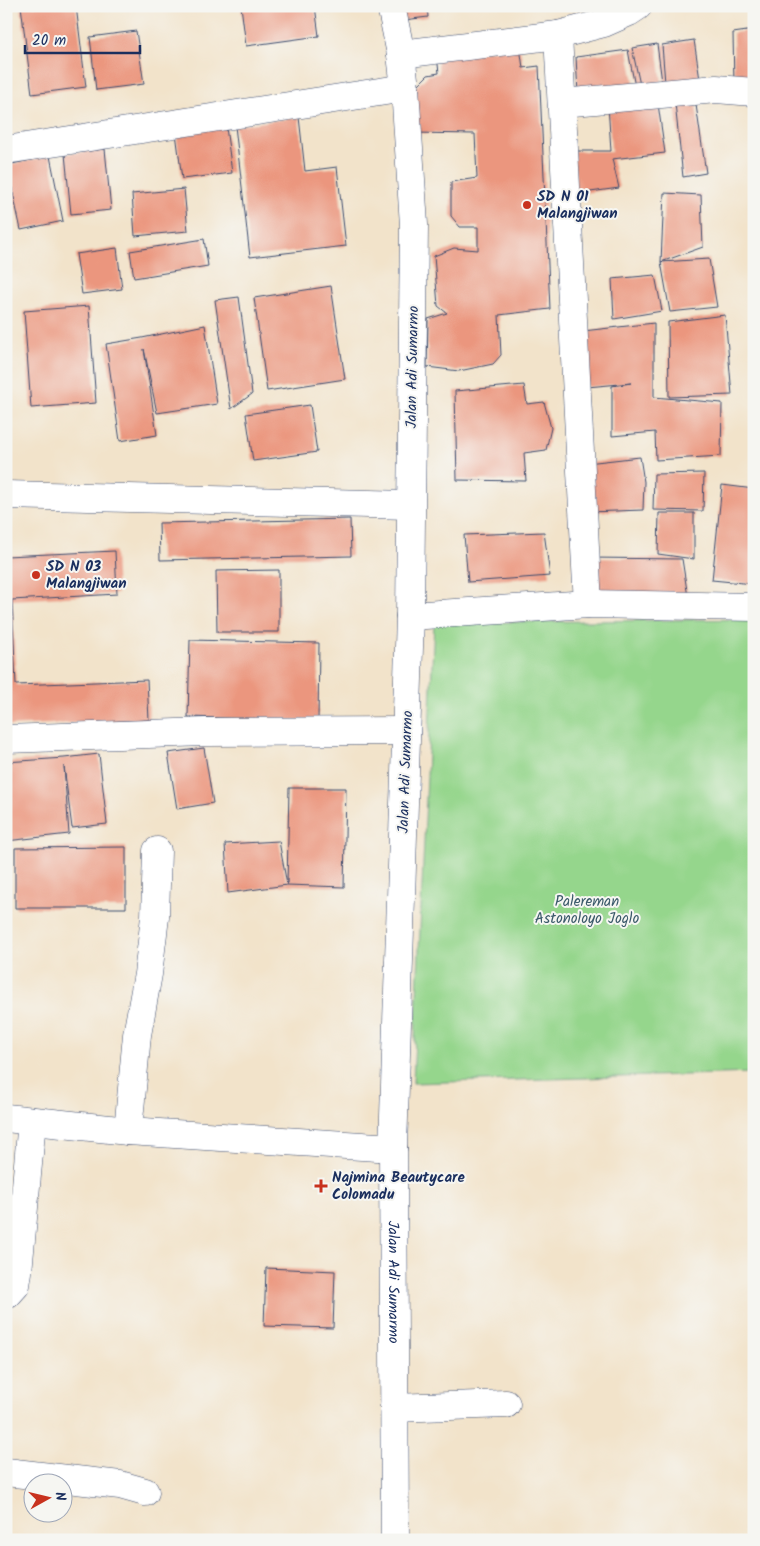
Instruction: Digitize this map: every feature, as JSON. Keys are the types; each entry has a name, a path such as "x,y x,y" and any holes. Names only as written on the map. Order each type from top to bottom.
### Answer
{"street":[{"name":"Jalan Adi Sumarmo","path":"391,6 405,88 414,225 410,616 393,1148 395,1540"},
{"path":"400,54 558,35 604,23 638,6"},
{"path":"558,35 588,604"},
{"path":"6,150 405,88"},
{"path":"562,103 716,89 754,92"},
{"path":"6,495 410,505"},
{"path":"410,616 588,604 754,607"},
{"path":"6,740 204,732 406,731"},
{"path":"128,1131 137,1035 148,974 154,917 157,851"},
{"path":"6,1294 16,1285 18,1272 19,1120 128,1131 393,1148"},
{"path":"394,1408 506,1404"},
{"path":"6,1472 120,1485 145,1492"}],"green space":[{"name":"Palereman Astonoloyo Joglo","path":"754,619 754,1073 413,1083 434,623"}],"building":[{"path":"21,6 76,6 86,87 32,94"},
{"path":"241,6 315,6 319,36 246,46"},
{"path":"402,6 427,6 428,17 404,20"},
{"path":"754,30 754,82 734,85 733,33"},
{"path":"136,31 144,84 96,90 90,37"},
{"path":"694,40 700,80 665,83 662,45"},
{"path":"657,44 662,82 640,85 632,48"},
{"path":"520,47 523,68 539,66 550,309 499,315 501,355 493,364 459,371 427,367 428,319 447,313 438,306 434,256 454,248 478,250 478,227 460,227 451,216 451,182 477,178 475,134 414,133 415,88 428,75 439,73 437,56"},
{"path":"628,50 635,87 578,94 576,57"},
{"path":"657,97 665,153 612,159 619,188 576,194 573,151 611,151 608,105"},
{"path":"695,98 706,173 683,177 675,103"},
{"path":"299,117 305,171 337,167 346,246 250,257 235,126"},
{"path":"226,127 232,173 182,179 176,133"},
{"path":"105,149 111,210 71,214 65,154"},
{"path":"50,156 63,221 21,230 7,165"},
{"path":"184,189 188,231 135,236 132,194"},
{"path":"664,193 701,195 703,247 661,262"},
{"path":"204,239 208,266 134,278 130,251"},
{"path":"117,248 122,289 82,294 76,254"},
{"path":"709,259 717,307 670,312 661,262"},
{"path":"655,275 662,311 614,319 612,279"},
{"path":"331,286 345,379 267,391 254,298"},
{"path":"239,297 252,394 231,409 215,300"},
{"path":"89,306 96,403 31,408 24,311"},
{"path":"725,315 732,395 669,397 668,322"},
{"path":"654,323 654,397 722,403 721,456 656,460 655,432 612,436 612,386 631,383 587,387 583,331"},
{"path":"205,325 217,404 157,413 144,349 157,435 120,441 106,344"},
{"path":"524,385 527,404 544,402 551,428 546,450 524,453 526,481 457,480 455,391"},
{"path":"310,405 317,452 253,461 246,414"},
{"path":"640,457 644,482 643,510 588,512 587,463"},
{"path":"704,473 703,511 653,510 654,474"},
{"path":"722,485 754,489 753,584 712,580"},
{"path":"659,513 694,513 694,559 658,554"},
{"path":"350,519 351,556 160,560 159,523"},
{"path":"544,532 550,576 468,582 464,535"},
{"path":"115,551 117,594 12,600 16,685 147,680 149,720 6,726 6,556"},
{"path":"591,558 682,559 688,597 595,599"},
{"path":"279,570 279,632 217,632 216,571"},
{"path":"190,640 319,643 318,721 188,717"},
{"path":"204,748 213,803 177,809 168,753"},
{"path":"99,754 107,824 72,828 64,766 69,834 6,841 6,762"},
{"path":"289,788 346,788 344,887 287,885"},
{"path":"279,841 287,885 228,893 225,844"},
{"path":"126,847 126,908 15,908 15,848"},
{"path":"266,1268 335,1271 333,1328 264,1326"}],"place":[{"name":"SD N 01 Malangjiwan","path":"527,205"},
{"name":"SD N 03 Malangjiwan","path":"36,575"},
{"name":"Najmina Beautycare Colomadu","path":"321,1186"}]}
